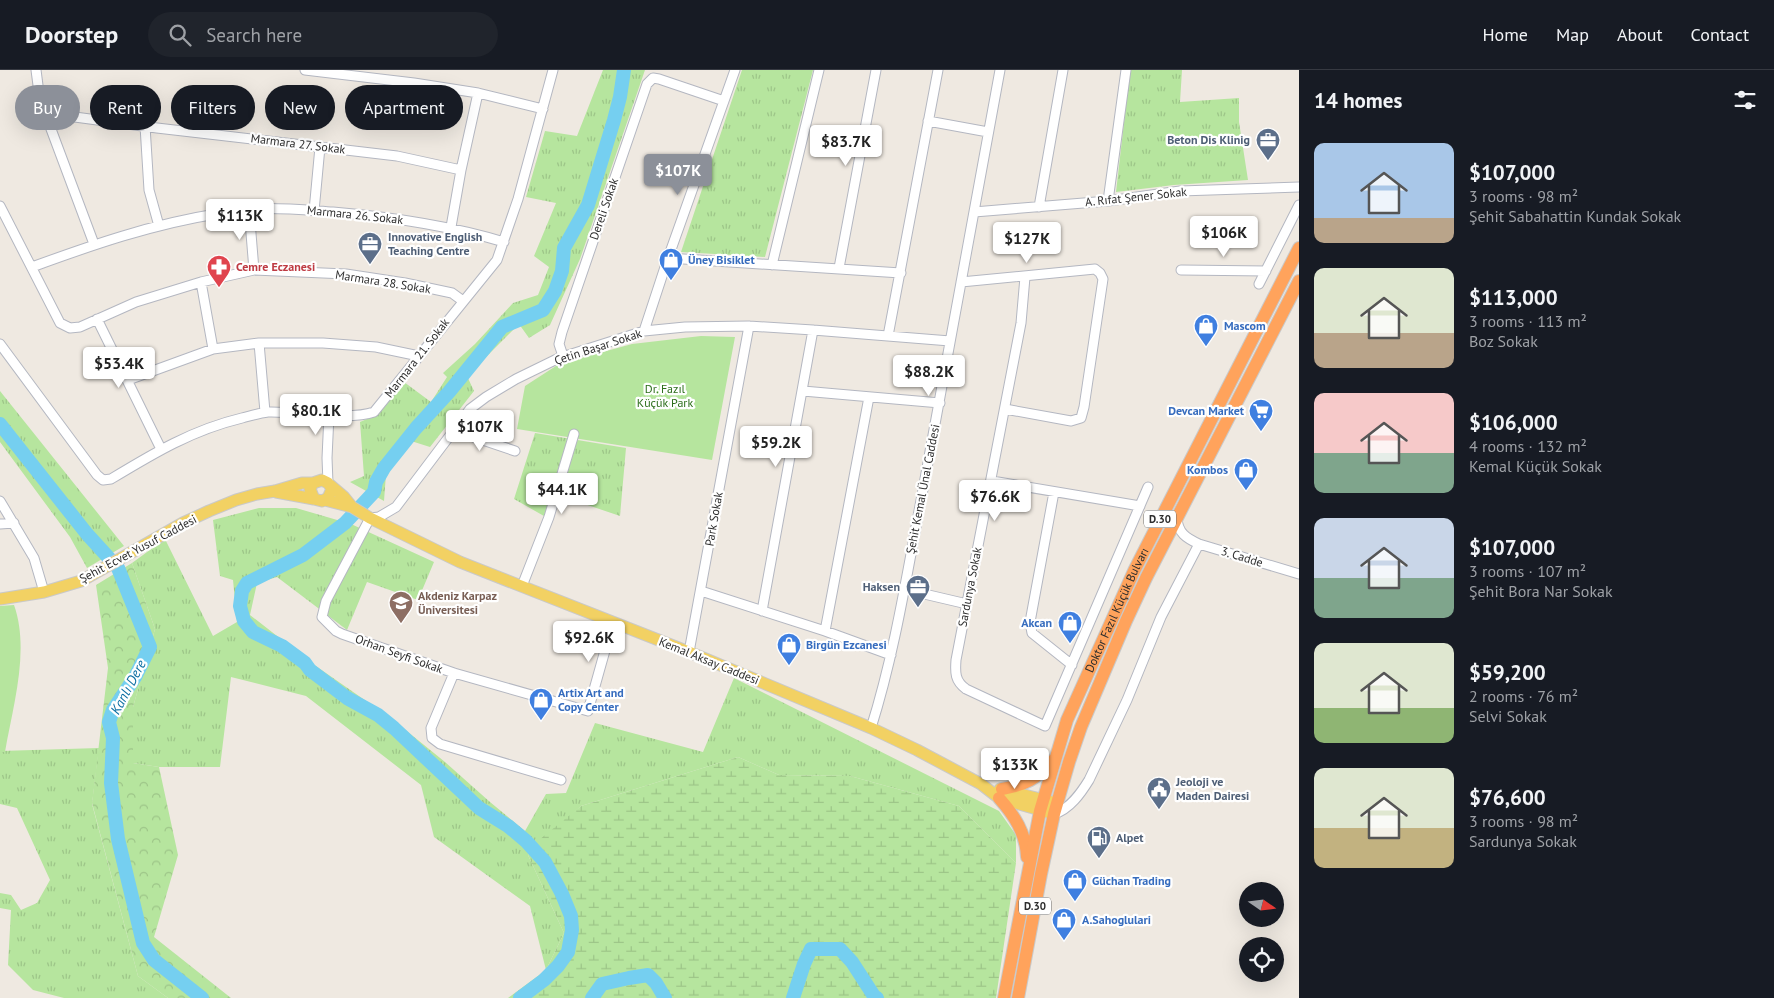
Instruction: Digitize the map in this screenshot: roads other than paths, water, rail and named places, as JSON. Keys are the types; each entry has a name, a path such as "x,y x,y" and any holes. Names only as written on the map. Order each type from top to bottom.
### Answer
{"highway":[{"name":"Doktor Fazıl Küçük Bulvarı","path":"1004,998 1041,805 1067,720 1122,595 1299,248"},
{"name":"Doktor Fazıl Küçük Bulvarı","path":"1018,998 1041,874 1056,809 1081,726 1126,621 1299,282"},
{"path":"1027,872 1023,832 1001,794 1031,780 1044,770 1054,758"}],"main road":[{"path":"322,480 329,484 330,496 320,500 310,490 314,482 322,480"},
{"name":"Şehit Ecvet Yusuf Caddesi","path":"0,599 44,592 80,581 182,523 209,511 257,494 314,482"},
{"name":"Kemal Aksay Caddesi","path":"329,484 352,507"},
{"name":"Kemal Aksay Caddesi","path":"274,491 352,507 370,518 460,562 689,652 870,728 918,750 1001,794 1056,809"}],"street":[{"path":"36,70 38,85"},
{"path":"305,70 414,82 478,93 543,109"},
{"name":"Marmara 21. Sokak","path":"0,344 103,480 111,479 161,449 214,425 265,412 329,415 367,414 374,412 497,260 504,242 553,70"},
{"path":"644,331 735,70"},
{"path":"772,265 818,70"},
{"path":"839,268 876,70"},
{"path":"888,336 938,70"},
{"name":"Şehit Kemal Ünal Caddesi","path":"870,728 881,696 891,655 940,403 1000,70"},
{"path":"1040,207 1063,70"},
{"path":"1108,201 1126,70"},
{"name":"Dereli Sokak","path":"563,356 560,344 562,332 647,84 653,78 659,79 724,101"},
{"path":"451,227 478,93"},
{"path":"928,121 988,132"},
{"name":"Marmara 27. Sokak","path":"161,128 397,156 461,170"},
{"path":"51,130 94,244"},
{"path":"145,130 149,190 158,226"},
{"path":"314,211 320,147"},
{"name":"A. Rıfat Şener Sokak","path":"974,212 1108,201 1180,191 1299,187"},
{"path":"1259,284 1299,205"},
{"path":"0,207 32,267"},
{"name":"Marmara 26. Sokak","path":"32,267 94,244 158,226 192,218 249,209 286,208 384,216 451,227 504,242"},
{"path":"249,209 254,270"},
{"path":"668,258 901,273"},
{"name":"Marmara 28. Sokak","path":"32,267 60,323 70,328 80,328 136,302 201,282 254,270 346,274 443,291 452,294 462,301"},
{"path":"961,282 1095,269 1103,279 1081,418 1071,421 1005,409"},
{"path":"1181,270 1266,270"},
{"name":"Sardunya Sokak","path":"1025,276 1021,323 956,660 955,676 966,689 1045,726 1072,665"},
{"path":"201,282 213,349"},
{"path":"97,319 161,449"},
{"name":"Çetin Başar Sokak","path":"370,518 379,517 396,507 470,409 486,397 516,379 563,356 644,331 685,327 749,326 950,342"},
{"name":"Park Sokak","path":"689,652 749,326"},
{"path":"762,611 813,330"},
{"path":"128,380 213,349 259,343 323,344 376,348 419,356"},
{"path":"259,343 265,412"},
{"path":"803,391 940,403"},
{"path":"825,631 869,398"},
{"path":"329,415 327,458 329,484"},
{"path":"454,430 515,451"},
{"path":"522,586 548,517 574,434"},
{"path":"314,482 322,472 327,458"},
{"path":"992,481 1140,506"},
{"path":"1054,492 1030,622 1032,632 1072,665 1148,487"},
{"path":"0,501 34,558 44,592"},
{"name":"Orhan Seyfi Sokak","path":"370,518 326,601 322,617 331,627 342,634 454,674 588,711 613,622"},
{"path":"1160,552 1167,543 1186,538 1180,530 1177,518"},
{"path":"0,524 14,522"},
{"name":"3. Cadde","path":"1186,538 1199,544 1299,574"},
{"path":"1056,809 1064,810 1082,791 1089,780 1162,617 1199,544"},
{"path":"904,589 967,604"},
{"path":"701,591 825,631 891,655"},
{"path":"454,674 431,728 432,738 440,744 561,780"}],"waterway":[{"path":"520,998 544,980 558,966 568,952 572,930 571,916 545,862 526,841 508,826 479,808 378,715 347,698 282,646 253,632 244,621 240,606 242,591 247,583 303,555 345,523 374,492 376,482 384,468 416,428 449,392 502,327 543,310 555,291 562,271 564,248 588,205 614,120 624,70"},
{"name":"Kanlı Dere","path":"0,424 87,534 118,568 150,647 135,677 113,710 109,722 113,738 111,783 118,839 143,943 154,960 202,998"},
{"path":"793,998 811,949 840,949 852,962 877,998"},
{"path":"592,998 602,984 648,975 656,983 665,998"}],"place":[{"name":"Beton Dis Klinig","path":"1268,161"},
{"name":"Innovative English Teaching Centre","path":"370,265"},
{"name":"Üney Bisiklet","path":"671,281"},
{"name":"Cemre Eczanesi","path":"219,288"},
{"name":"Mascom","path":"1206,347"},
{"name":"Devcan Market","path":"1261,432"},
{"name":"Kombos","path":"1246,491"},
{"name":"Haksen","path":"918,608"},
{"name":"Akdeniz Karpaz Üniversitesi","path":"401,624"},
{"name":"Akcan","path":"1070,644"},
{"name":"Birgün Ezcanesi","path":"789,666"},
{"name":"Artix Art and Copy Center","path":"541,721"},
{"name":"Jeoloji ve Maden Dairesi","path":"1159,810"},
{"name":"Alpet","path":"1099,859"},
{"name":"Güchan Trading","path":"1075,902"},
{"name":"A.Sahoglulari","path":"1064,941"}],"park label":[{"name":"Dr. Fazıl Küçük Park","path":"665,396"}]}
